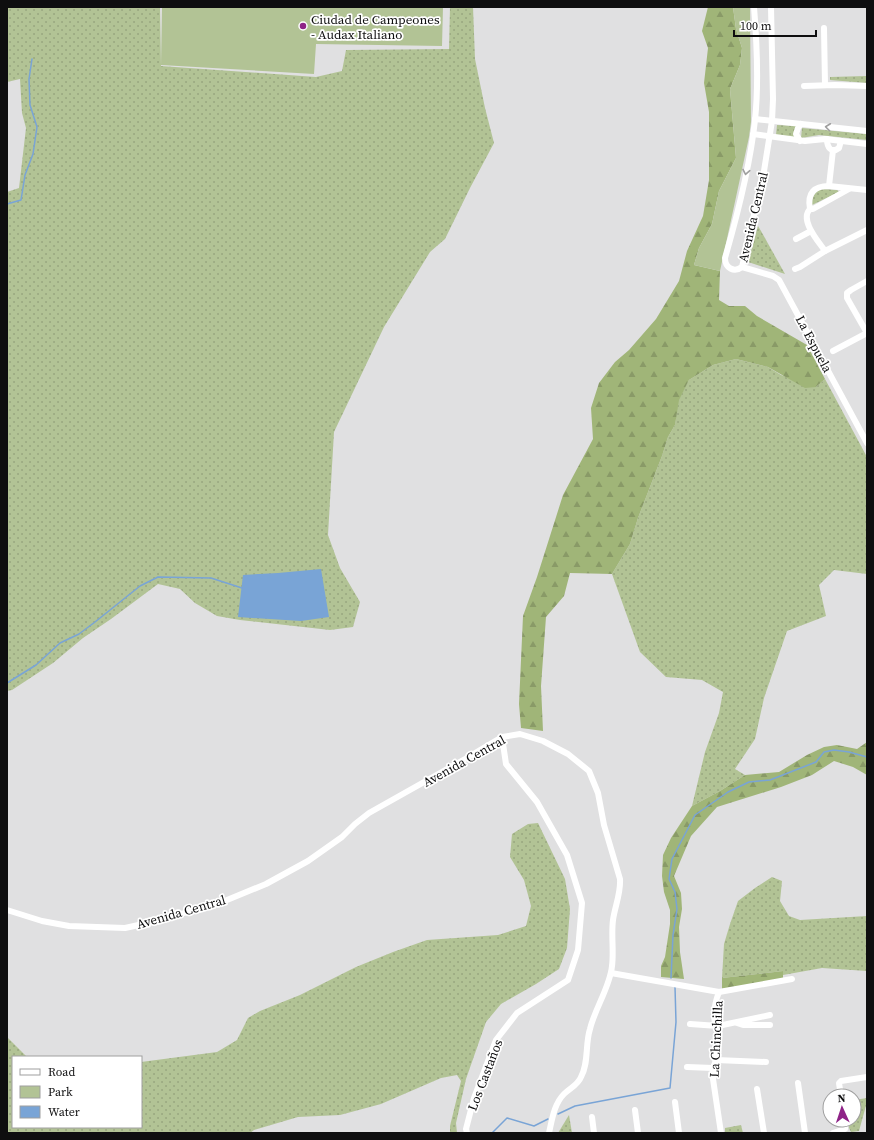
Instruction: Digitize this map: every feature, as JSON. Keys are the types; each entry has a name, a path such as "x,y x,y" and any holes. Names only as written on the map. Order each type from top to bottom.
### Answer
{"street":[{"name":"Avenida Central","path":"754,7 757,57 755,119 740,200 725,260 727,267 737,270 742,267 762,182 772,121 771,7"},
{"path":"824,28 825,85"},
{"path":"804,86 867,86"},
{"path":"755,119 867,131"},
{"path":"800,140 796,134 801,124"},
{"path":"753,134 809,141 828,139 867,144"},
{"path":"828,139 828,148 833,150 837,150 840,147 841,141"},
{"path":"830,186 833,150"},
{"path":"825,251 808,226 806,217 807,212 810,209 810,199 813,191 820,186 867,190"},
{"path":"810,209 813,209 849,189"},
{"path":"795,269 825,251 867,230"},
{"path":"796,239 812,231"},
{"name":"La Espuela","path":"742,267 773,276 779,280 867,444"},
{"path":"832,351 867,333 847,298 847,293 867,282"},
{"name":"Avenida Central","path":"7,910 42,921 69,926 125,928 161,920 227,900 266,884 308,861 342,837 369,813 502,737 520,734 543,741 568,754 589,771 598,793 604,825 620,879 619,896 614,910 612,925 611,973 590,1029 587,1042 585,1067 582,1077 558,1101 549,1133"},
{"name":"Los Castaños","path":"467,1133 466,1130 474,1098 496,1040 517,1013 568,980 578,950 582,903 567,856 537,802 506,764 502,737"},
{"path":"611,973 719,992 792,979"},
{"name":"La Chinchilla","path":"719,992 715,1002 714,1015 715,1023 718,1026 713,1085 721,1133"},
{"path":"690,1024 718,1026 770,1015"},
{"path":"735,1022 742,1025 770,1025"},
{"path":"716,1060 766,1062"},
{"path":"687,1067 714,1068"},
{"path":"840,1088 839,1083 841,1080 867,1077"},
{"path":"798,1082 805,1133"},
{"path":"757,1089 764,1133"},
{"path":"675,1102 679,1133"},
{"path":"634,1110 638,1133"},
{"path":"592,1117 594,1133"},
{"path":"833,1133 844,1128"}],"green space":[{"path":"7,7 160,7 161,66 316,77 342,71 346,50 449,49 450,7 473,7 475,59 494,143 445,239 430,252 384,327 334,432 328,535 340,568 360,602 353,627 330,630 217,616 195,603 180,589 158,584 83,638 53,663 12,690 7,691 7,192 19,188 26,128 22,113 20,79 7,82"},
{"name":"Ciudad de Campeones - Audax Italiano","path":"162,7 443,7 442,46 316,44 314,74 161,65"},
{"path":"708,7 733,7 736,29 742,48 740,65 730,89 736,158 719,191 712,224 699,248 694,265 720,271 719,300 729,306 745,306 757,316 807,345 825,379 816,387 805,388 768,367 736,359 713,365 689,380 679,400 675,425 668,437 630,544 612,574 570,573 564,596 546,617 541,686 543,731 521,728 519,704 523,616 563,495 593,439 591,408 599,383 615,362 629,350 656,319 679,281 687,251 703,216 709,180 709,112 704,83 708,48 702,31"},
{"path":"733,7 750,7 751,122 720,271 694,265 699,248 712,224 719,191 736,158 730,89 740,65 742,48 736,29"},
{"path":"866,76 867,83 830,80 830,77"},
{"path":"777,125 796,126 796,138 776,135"},
{"path":"802,128 867,134 867,140 819,135 801,138"},
{"path":"821,189 837,190 839,192 812,205 814,196"},
{"path":"758,226 761,231 785,274 748,262"},
{"path":"736,359 768,367 781,375 816,387 825,379 867,457 867,574 834,570 819,585 826,616 787,631 764,698 755,739 735,769 745,775 692,806 705,752 719,713 723,692 702,680 666,677 640,652 612,574 630,544 668,437 675,425 678,400 689,380 713,365"},
{"path":"867,742 867,775 853,767 834,761 812,775 781,787 717,807 691,836 674,876 681,893 682,909 679,927 680,952 684,979 661,977 661,966 665,957 670,924 670,910 664,892 662,876 663,855 671,838 692,806 745,775 779,772 807,755 824,747 837,745 857,749"},
{"path":"538,823 565,879 570,909 567,948 559,969 501,1004 486,1022 466,1079 456,1123 457,1133 450,1133 450,1126 461,1081 457,1075 441,1078 381,1104 340,1115 298,1117 254,1130 250,1133 7,1133 7,1037 26,1056 12,1056 12,1128 142,1128 142,1062 217,1052 237,1040 248,1018 260,1011 300,995 356,967 393,952 427,940 498,935 526,926 531,906 524,880 510,857 512,834 528,824"},
{"path":"772,877 782,881 780,901 789,916 800,920 867,916 867,971 822,968 783,975 783,971 722,978 724,944 738,901"},
{"path":"783,971 783,979 722,989 722,978"},
{"path":"867,1098 862,1120 862,1099"},
{"path":"569,1115 572,1133 558,1133"},
{"path":"741,1125 743,1133 725,1133 725,1128"},
{"path":"849,1128 860,1128 859,1131 851,1132"}],"water":[{"path":"321,569 329,617 301,621 238,617 243,575"}],"waterway":[{"path":"7,204 21,200 25,175 33,154 37,127 30,105 29,79 32,59"},
{"path":"7,683 36,665 60,643 79,634 140,586 158,577 211,578 242,588"},
{"path":"671,978 673,935 677,909 675,892 669,879 672,859 695,815 728,792 749,782 770,780 816,762 824,752 834,750 867,757"},
{"path":"558,1114 575,1106 670,1088 676,1022 675,987"},
{"path":"492,1133 507,1118 534,1126 548,1119"}],"place":[{"name":"Ciudad de Campeones - Audax Italiano","path":"303,26"}]}
